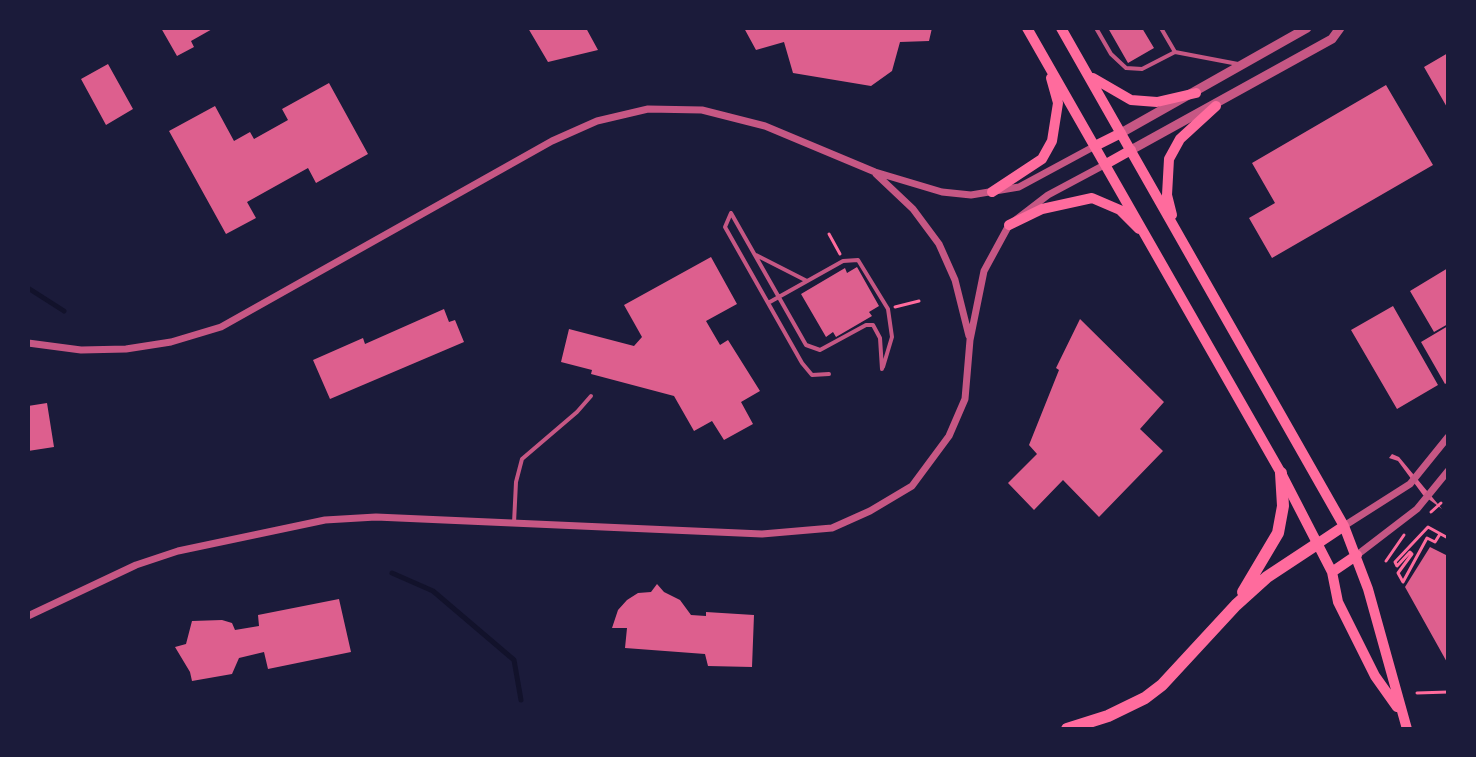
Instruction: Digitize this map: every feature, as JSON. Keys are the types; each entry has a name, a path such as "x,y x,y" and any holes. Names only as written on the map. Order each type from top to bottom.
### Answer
{"highway":[{"path":"1236,605 1278,533 1283,506 1281,473"},
{"path":"1067,729 1108,716 1145,698 1162,685 1236,605 1267,577 1317,544"}],"main road":[{"path":"1027,28 1281,473 1332,572 1338,602 1375,676 1400,712"},
{"path":"1061,28 1344,526 1357,555 1407,729"},
{"path":"992,192 1042,159 1052,141 1058,103 1047,64"},
{"path":"1087,74 1131,100 1157,102 1196,93"},
{"path":"1175,228 1167,195 1169,159 1180,139 1216,106"},
{"path":"1095,146 1121,133"},
{"path":"1106,164 1131,150"},
{"path":"1009,225 1042,209 1092,198 1120,210 1150,241"},
{"path":"1317,544 1344,526"},
{"path":"1332,572 1357,555"}],"street":[{"path":"1121,133 1307,28"},
{"path":"1131,150 1216,106 1332,39 1340,28"},
{"path":"28,343 81,350 126,349 171,342 221,327 552,141 597,121 648,109 702,110 765,126 875,172 942,192 992,192 1019,187 1095,146"},
{"path":"28,616 136,565 178,551 276,528 376,517 762,534 832,528 870,511 912,486 949,436 965,399 970,340 984,271 1009,225 1048,195 1106,164"},
{"path":"875,172 913,209 939,244 955,280 970,340"},
{"path":"1344,526 1410,484 1448,437"},
{"path":"1357,555 1417,509 1448,471"}],"lane":[{"path":"1096,28 1111,54 1126,68 1142,69 1175,52 1244,65"},
{"path":"1161,28 1175,52"},
{"path":"768,303 779,297 787,292 843,261 861,262 888,309 892,337 882,369 880,338 873,325 866,325 815,351 806,345 779,297 754,254 731,213 725,227 768,303 812,375 829,374"},
{"path":"754,254 807,281"},
{"path":"514,523 516,482 522,459 591,396"}],"path":[{"path":"829,234 843,261"},
{"path":"888,309 919,301"},
{"path":"1440,534 1435,542 1427,538 1403,582 1398,573 1412,554 1410,552 1397,566 1395,562 1428,527 1448,538"},
{"path":"1417,693 1448,692"}],"building":[{"path":"161,28 214,28 191,41 194,47 177,56"},
{"path":"528,28 586,28 598,50 548,62"},
{"path":"744,28 932,28 929,41 900,42 892,71 871,86 793,73 784,42 756,50"},
{"path":"1108,28 1142,28 1154,48 1128,63"},
{"path":"1448,53 1448,109 1424,67"},
{"path":"108,64 133,109 106,125 81,79"},
{"path":"329,83 368,154 316,183 308,168 247,202 256,218 226,234 169,131 215,106 234,141 250,132 254,139 288,120 282,109"},
{"path":"1386,85 1433,165 1272,258 1249,218 1275,203 1252,163"},
{"path":"711,257 737,304 706,321 720,345 728,340 760,391 741,402 753,424 724,440 712,421 694,431 674,396 591,374 592,370 561,362 569,329 634,346 642,337 624,305"},
{"path":"857,267 879,306 869,312 872,316 836,337 833,332 826,337 801,294 845,268 847,273"},
{"path":"1448,268 1448,324 1434,332 1410,291"},
{"path":"1393,306 1438,385 1397,409 1351,330"},
{"path":"444,309 449,322 455,320 464,342 330,399 313,360 363,338 365,344"},
{"path":"1080,319 1164,402 1140,429 1163,451 1099,517 1063,480 1034,510 1008,483 1037,454 1029,445 1059,370 1056,368"},
{"path":"1448,326 1448,382 1445,384 1421,342"},
{"path":"47,403 54,447 28,451 28,406"},
{"path":"1392,454 1399,457 1442,509 1423,495 1398,461 1389,458"},
{"path":"1430,547 1448,556 1448,664 1405,587"},
{"path":"657,584 664,592 680,600 691,615 706,616 706,612 754,615 752,667 708,666 705,654 625,648 627,628 612,628 618,610 638,593 651,592"},
{"path":"339,599 351,652 268,669 264,652 239,658 232,674 192,681 175,647 186,644 192,621 222,620 232,623 235,630 259,626 258,615"}],"waterway":[{"path":"28,288 64,311"},
{"path":"392,573 433,591 514,660 521,700"}]}
